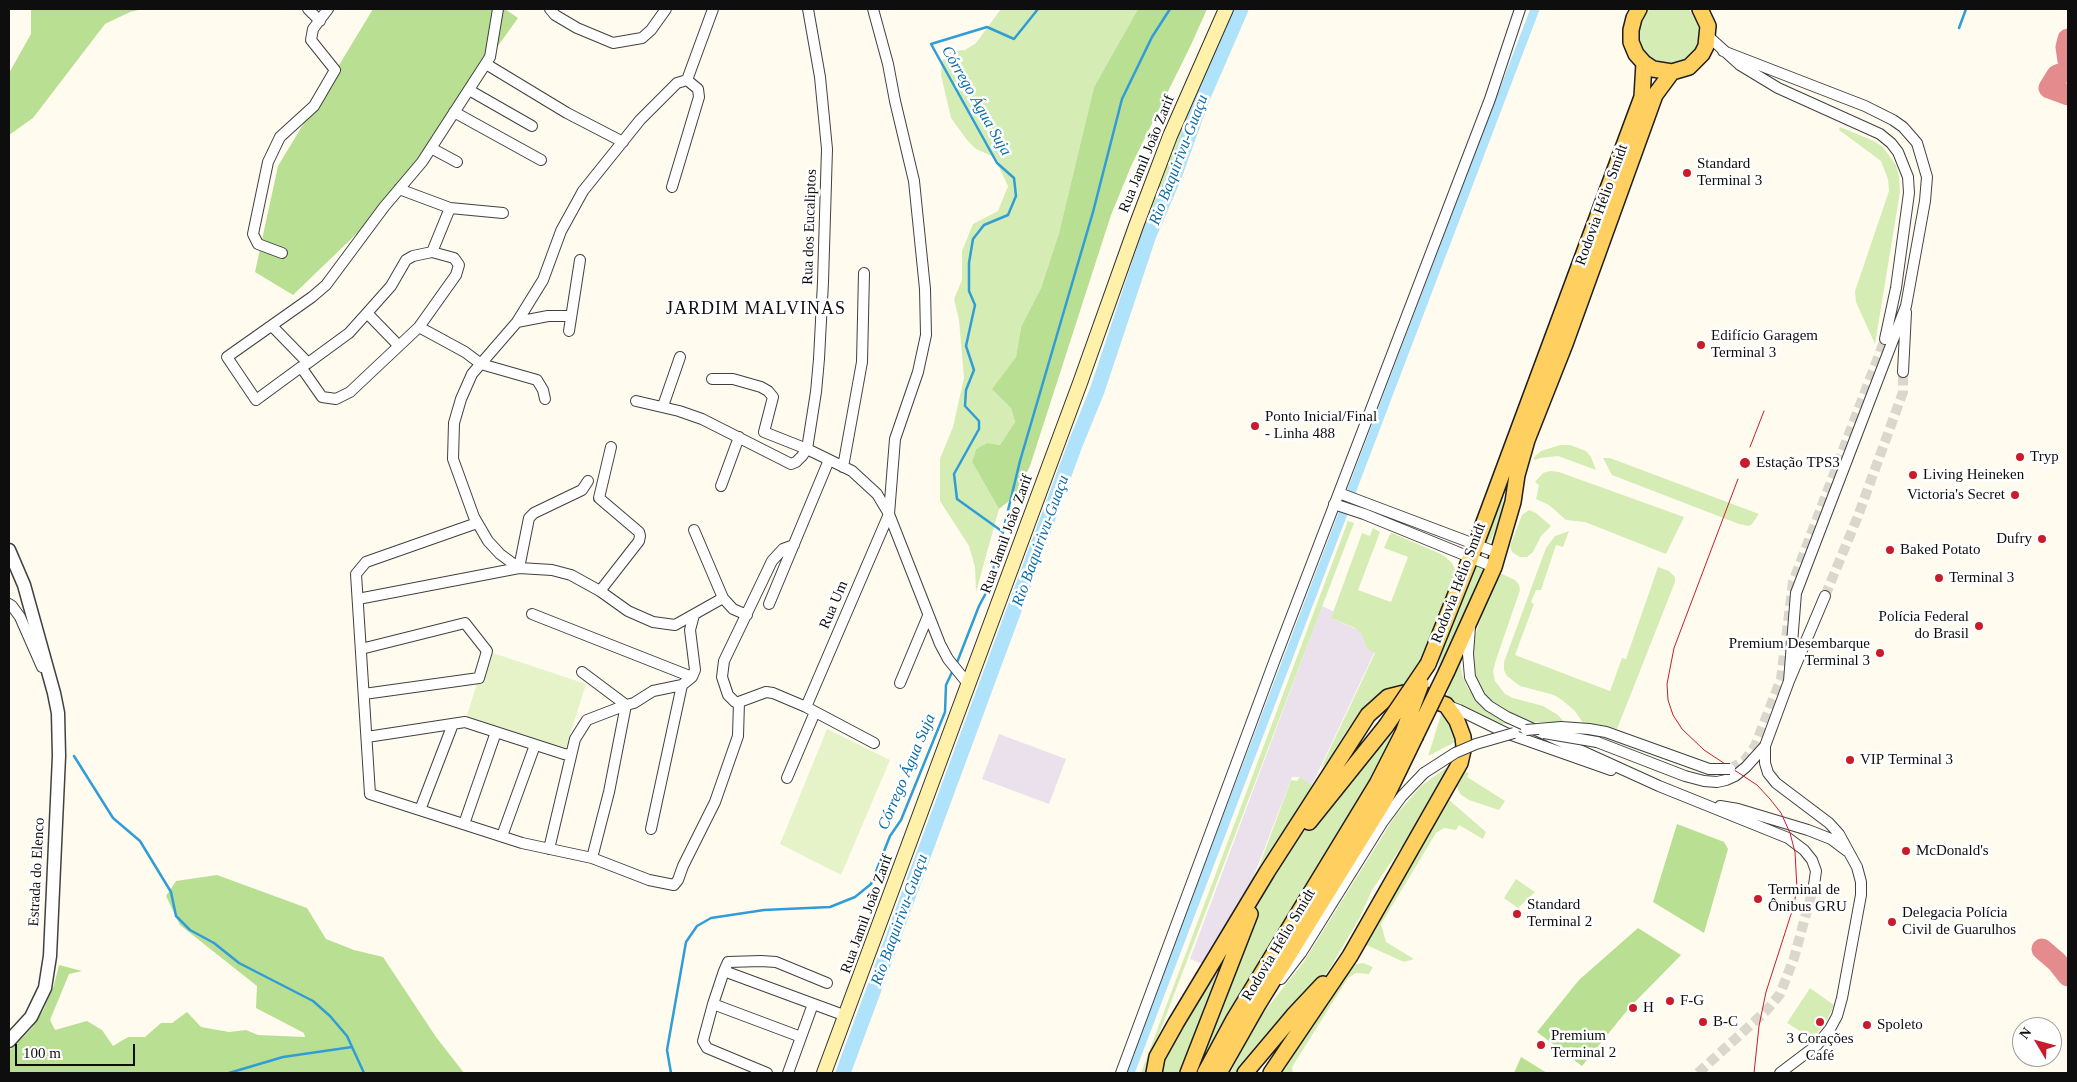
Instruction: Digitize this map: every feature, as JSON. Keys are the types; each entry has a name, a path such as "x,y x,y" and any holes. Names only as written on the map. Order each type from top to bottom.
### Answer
{"main road":[{"name":"Rua Jamil João Zarif","path":"824,1073 969,685 1170,136 1226,9"},
{"path":"1639,9 1631,30 1631,42 1636,54 1644,63 1657,70 1672,72 1690,67 1702,54 1708,37 1708,26 1703,11"},
{"name":"Rodovia Hélio Smidt","path":"1219,1073 1257,1006 1384,801 1409,735 1428,664 1473,551 1642,97 1644,63"},
{"name":"Rodovia Hélio Smidt","path":"1205,1073 1233,1021 1447,671 1470,624 1496,560 1513,502 1517,475 1527,440 1565,344 1655,95 1672,72"},
{"path":"1188,1073 1267,872 1386,726 1428,664"},
{"path":"1154,1073 1157,1057 1267,872 1368,715 1380,703 1395,694 1419,695 1446,705 1457,721 1463,737 1460,763 1350,956 1270,1073"},
{"path":"1245,1073 1293,1016 1350,956"}],"street":[{"path":"308,9 320,21"},
{"path":"282,253 258,244 253,234 268,162 280,137 314,106 335,70 312,40 313,29 328,9"},
{"path":"272,326 305,365 322,397 336,399 350,392 419,327 456,275 459,265 454,258 432,252 413,256 406,260 391,286 349,333 305,365 256,400 227,357 326,285 399,189 422,162 490,57 498,9"},
{"path":"550,9 555,15 577,28 613,43 642,38 651,30 666,9"},
{"path":"687,80 713,9"},
{"name":"Rua dos Eucaliptos","path":"807,449 819,359 824,282 827,149 820,77 808,9"},
{"path":"873,9 888,64 914,182 922,252 926,313 926,335 918,372 895,439 889,514"},
{"path":"1121,1073 1338,506 1490,99 1520,9"},
{"path":"1708,37 1740,65 1778,88 1880,134 1898,152 1908,178 1909,193 1896,288 1885,339"},
{"path":"1723,51 1882,113 1903,127 1916,143 1924,164 1927,188 1906,306 1903,372"},
{"path":"486,64 567,114 622,142"},
{"path":"519,568 500,554 488,541 478,523 453,459 454,423 461,399 472,374 517,322 543,280 561,231 583,191 640,120 677,83 687,80"},
{"path":"672,187 699,98 698,89 687,80"},
{"path":"469,90 532,126"},
{"path":"454,112 541,160"},
{"path":"431,148 456,162"},
{"path":"399,189 450,208 502,212"},
{"path":"432,252 450,208"},
{"path":"569,331 580,260"},
{"path":"843,467 862,362 864,273"},
{"path":"1789,681 1796,593 1906,306"},
{"path":"368,313 399,346"},
{"path":"517,322 548,316 570,316"},
{"path":"419,327 465,352 481,364 537,380 543,390 545,399"},
{"path":"663,406 680,357"},
{"path":"712,379 733,378 768,391 773,397 764,432 807,449 843,467 869,485 889,514 928,616 948,659 969,685"},
{"path":"636,401 663,406 702,419 791,464 796,462 807,449"},
{"path":"720,486 739,437"},
{"path":"600,591 639,541 640,536 639,532 599,498 610,447"},
{"path":"769,604 829,460"},
{"path":"519,568 529,518 534,513 582,490 588,481"},
{"path":"1342,495 1496,560"},
{"path":"1338,506 1496,560"},
{"name":"Rua Um","path":"787,778 810,709 889,514"},
{"path":"478,523 366,562 356,574 370,794 502,836 592,858 649,880 674,885 714,802 738,736 739,702"},
{"path":"694,530 723,598 733,609 747,615"},
{"path":"794,545 783,549 772,561 724,661 722,677 728,695 735,702 739,702 766,692 773,693 810,709 874,743"},
{"name":"Estrada do Elenco","path":"9,550 24,585 54,693 58,713 59,756 50,956 45,988 39,1004 31,1017 9,1040"},
{"path":"358,599 519,568 552,570 571,575 600,591 628,611 653,622 675,625 723,598"},
{"path":"1780,1073 1817,1045 1830,1029 1837,1016 1862,887 1860,874 1839,834 1829,823 1772,778 1764,763 1765,746 1789,681 1825,596"},
{"name":"Estrada do Elenco","path":"9,604 20,617 54,693"},
{"path":"532,614 692,677"},
{"path":"550,849 575,739 587,720 626,704 634,703 653,691 682,685 692,677 695,664 690,630 694,615"},
{"path":"900,683 928,616"},
{"path":"361,649 465,623 487,651 478,678 364,694"},
{"path":"1470,624 1468,654 1470,677 1477,693 1489,706 1507,717 1659,786"},
{"path":"582,672 626,704"},
{"path":"651,829 682,685"},
{"path":"592,858 626,704"},
{"path":"1446,705 1522,739 1659,786 1788,838 1804,850 1812,860 1816,871 1814,885"},
{"path":"366,737 465,722 571,755"},
{"path":"420,810 454,724"},
{"path":"1257,1006 1282,978 1300,953 1382,823 1402,796 1424,773 1456,753 1476,744 1526,730 1561,727 1606,732 1709,769 1730,769"},
{"path":"1526,730 1597,742 1685,776 1704,781 1726,780 1735,776 1765,746"},
{"path":"464,824 496,732"},
{"path":"502,836 535,745"},
{"path":"1700,802 1738,808 1823,835 1851,854"},
{"path":"768,1073 707,1048 703,1041 713,1004 728,962 761,960 776,962 827,983"},
{"path":"724,971 846,1016"},
{"path":"713,1004 801,1037"},
{"path":"788,1073 813,1004"}],"shaded area":[{"path":"1322,606 1335,612 1333,619 1363,632 1375,651 1311,787 1300,777 1292,777 1253,878 1203,964 1190,959"},
{"path":"999,734 1066,759 1049,804 982,779"}],"green space":[{"path":"31,9 143,9 130,12 105,24 33,118 9,135 9,73 31,34"},
{"path":"373,9 505,9 518,18 490,57 422,162 378,213 293,295 255,272 278,166"},
{"path":"1001,9 1138,9 1094,87 1059,233 1041,288 1021,327 1016,357 993,389 1011,408 1015,422 1000,445 987,443 976,449 972,462 999,509 976,592 975,567 969,546 940,501 940,459 953,427 964,378 959,320 954,299 962,280 962,251 973,224 998,211 1008,186 994,157 976,149 951,118 941,75 942,61 951,51 965,50 976,43"},
{"path":"1138,9 1207,9 1132,164 1111,215 1030,466 1015,496 999,509 972,462 976,449 987,443 1000,445 1015,422 1011,408 992,389 1016,357 1021,327 1041,288 1059,233 1094,87"},
{"path":"1234,9 1239,9 1200,96 1166,184 1160,194 1146,231 1145,243 1140,249 1136,262 1127,302 1115,334 1111,335 1146,220 1174,146"},
{"path":"1650,9 1688,9 1695,17 1700,30 1699,44 1686,60 1673,65 1659,64 1643,51 1638,31 1642,18"},
{"path":"1840,127 1874,141 1883,147 1896,165 1899,176 1900,192 1875,344 1856,302 1855,291 1889,191 1888,179 1881,161 1839,130"},
{"path":"1560,445 1570,445 1586,451 1591,457 1596,470 1558,456 1535,460 1533,458 1541,451"},
{"path":"1603,458 1610,458 1759,514 1749,526 1739,524 1612,475"},
{"path":"1550,471 1559,472 1684,517 1666,554 1585,522 1566,520 1549,505 1536,499 1539,485 1535,482 1543,473"},
{"path":"1505,485 1501,517 1491,540 1487,544 1483,540"},
{"path":"1529,510 1536,513 1551,526 1541,536 1533,552 1527,557 1520,557 1512,552 1510,546 1522,515"},
{"path":"1348,521 1354,523 1146,1068 1147,1073 1141,1073"},
{"path":"1373,528 1380,532 1358,590 1391,602 1408,557 1384,548 1392,533 1443,555 1452,563 1457,573 1424,662 1408,687 1382,692 1365,706 1347,730 1327,763 1321,768 1375,653 1367,649 1362,634 1355,628 1331,618 1362,533 1370,536"},
{"path":"1569,531 1563,547 1556,545 1541,590 1536,590 1531,602 1534,604 1515,655 1610,691 1622,658 1626,659 1658,567 1669,571 1675,577 1675,582 1617,729 1583,723 1575,711 1562,700 1554,695 1520,686 1507,676 1504,670 1504,662 1546,548 1555,536"},
{"path":"1476,563 1484,568 1472,601 1439,672 1437,671 1444,642"},
{"path":"1498,574 1515,580 1520,590 1496,660 1493,671 1495,681 1505,694 1543,706 1558,715 1564,722 1522,722 1485,696 1475,677 1474,639 1493,581"},
{"path":"487,651 586,684 564,754 465,722"},
{"path":"1459,656 1462,674 1467,687 1477,700 1512,723 1502,724 1473,712 1446,697"},
{"path":"1443,708 1459,740 1428,756 1432,744"},
{"path":"827,729 890,760 841,875 780,844"},
{"path":"1391,731 1394,734 1378,769 1222,1024 1198,1068 1241,945 1266,885 1282,857"},
{"path":"1446,768 1448,779 1372,890 1360,917 1329,970 1240,1073 1230,1073 1259,1018 1303,963 1395,816 1421,786"},
{"path":"1466,772 1469,773 1467,777 1505,801 1499,810 1469,800 1460,794 1456,785 1459,776"},
{"path":"1300,777 1311,785 1313,791 1182,1002 1184,995 1253,883 1291,780 1297,781"},
{"path":"1448,799 1486,832 1483,839 1459,825 1456,830 1444,828 1436,833 1381,924 1386,942 1414,959 1404,962 1364,944"},
{"path":"1677,824 1724,842 1728,849 1704,933 1653,902"},
{"path":"217,875 307,908 326,939 354,950 383,957 436,1037 464,1073 9,1073 9,1051 31,1029 44,1009 54,985 59,965 82,971 69,974 50,1020 55,1030 87,1021 102,1030 113,1046 128,1037 145,1037 161,1023 172,1023 187,1012 201,1027 229,1032 246,1030 258,1035 305,1037 304,1033 256,1008 257,986 180,925 166,896 176,881"},
{"path":"1516,879 1535,892 1518,908 1504,898"},
{"path":"1638,928 1681,955 1630,1007 1582,1066 1537,1032 1579,980"},
{"path":"1221,962 1180,1073 1156,1073 1159,1063"},
{"path":"1363,963 1373,967 1369,974 1356,973 1348,978 1292,1067 1293,1073 1276,1073 1350,965"},
{"path":"1810,988 1834,1005 1826,1022 1813,1039 1787,1023"},
{"path":"1521,1057 1547,1073 1514,1073"}],"waterway":[{"name":"Córrego Água Suja","path":"956,665 979,606 988,589 1003,532 957,499 954,474 979,429 979,421 965,406 966,390 974,370 966,346 975,305 969,291 969,263 973,239 984,225 1008,215 1016,196 1014,178 997,163 931,44 987,27 1014,39 1038,9"},
{"path":"1003,531 1020,461 1093,212 1122,99 1152,37 1170,9"},
{"name":"Rio Baquirivu-Guaçu","path":"843,1073 1075,445 1097,391 1149,235 1174,177 1202,99 1241,9"},
{"path":"1130,1073 1535,9"},
{"path":"1959,28 1966,9"},
{"name":"Córrego Água Suja","path":"671,1073 667,1050 686,942 697,926 711,918 764,910 830,907 855,897 871,884 890,836 901,820 945,712 946,685 953,670"},
{"path":"74,756 113,818 140,841 171,892 176,916 190,930 214,943 239,963 313,1001 330,1016 347,1036 364,1073"},
{"path":"229,1073 283,1057 352,1047"}],"taxiway":[{"path":"2068,39 2066,47 2068,61"},
{"path":"2068,71 2057,75 2049,88 2068,95"},
{"path":"2042,949 2057,962 2068,976"}],"tunnel":[{"path":"1730,769 1745,760 1755,746 1781,679 1793,582 1885,339"},
{"path":"1825,596 1858,516 1903,392 1903,372"},
{"path":"1698,1073 1766,1011 1780,994 1794,958 1814,885"}],"tram line":[{"path":"1750,447 1764,411"},
{"path":"1738,479 1674,648 1667,684 1668,700 1673,715 1682,729 1704,750 1757,785 1770,799 1781,813 1790,833 1795,852 1797,889 1793,908 1766,992 1759,1026 1754,1073"}],"place":[{"name":"Standard Terminal 3","path":"1687,173"},
{"name":"Edifício Garagem Terminal 3","path":"1701,345"},
{"name":"Ponto Inicial/Final - Linha 488","path":"1255,426"},
{"name":"Tryp","path":"2020,457"},
{"name":"Estação TPS3","path":"1745,463"},
{"name":"Living Heineken","path":"1913,475"},
{"name":"Victoria's Secret","path":"2015,495"},
{"name":"Dufry","path":"2042,539"},
{"name":"Baked Potato","path":"1890,550"},
{"name":"Terminal 3","path":"1939,578"},
{"name":"Polícia Federal do Brasil","path":"1979,626"},
{"name":"Premium Desembarque Terminal 3","path":"1880,653"},
{"name":"VIP Terminal 3","path":"1850,760"},
{"name":"McDonald's","path":"1906,851"},
{"name":"Terminal de Ônibus GRU","path":"1758,899"},
{"name":"Standard Terminal 2","path":"1517,914"},
{"name":"Delegacia Polícia Civil de Guarulhos","path":"1892,922"},
{"name":"F-G","path":"1670,1001"},
{"name":"H","path":"1633,1008"},
{"name":"B-C","path":"1703,1022"},
{"name":"3 Corações Café","path":"1820,1022"},
{"name":"Spoleto","path":"1867,1025"},
{"name":"Premium Terminal 2","path":"1541,1045"}],"district":[{"name":"JARDIM MALVINAS","path":"756,309"}]}
